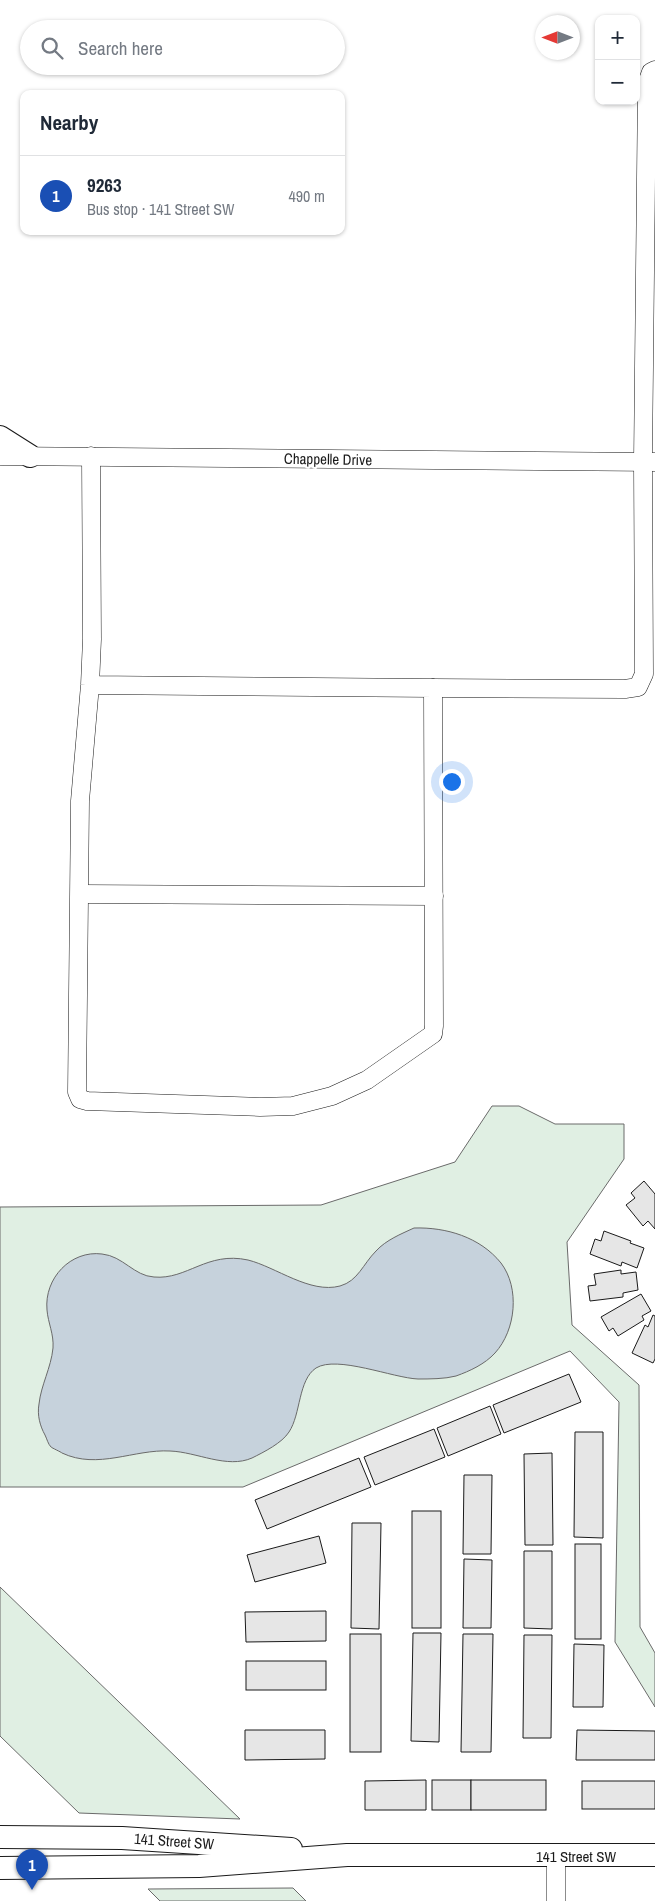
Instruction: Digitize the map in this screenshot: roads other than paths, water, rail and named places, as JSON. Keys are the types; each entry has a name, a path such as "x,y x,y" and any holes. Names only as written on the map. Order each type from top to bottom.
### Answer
{"main road":[{"path":"0,437 30,456"},
{"name":"141 Street SW","path":"0,1837 122,1838 347,1855"},
{"name":"141 Street SW","path":"0,1868 199,1866 347,1855 655,1855"}],"street":[{"path":"90,685 625,689 638,687 644,674 649,462 650,282 647,83 651,72 655,70"},
{"name":"Chappelle Drive","path":"0,456 649,462"},
{"path":"91,456 92,639 90,685 81,782 77,1092 80,1099 87,1101 260,1107 293,1106 332,1096 367,1080 433,1034 433,688"},
{"path":"80,894 434,896"},
{"path":"556,1856 556,1901"}],"place":[{"name":"9263","path":"32,1890"}]}
